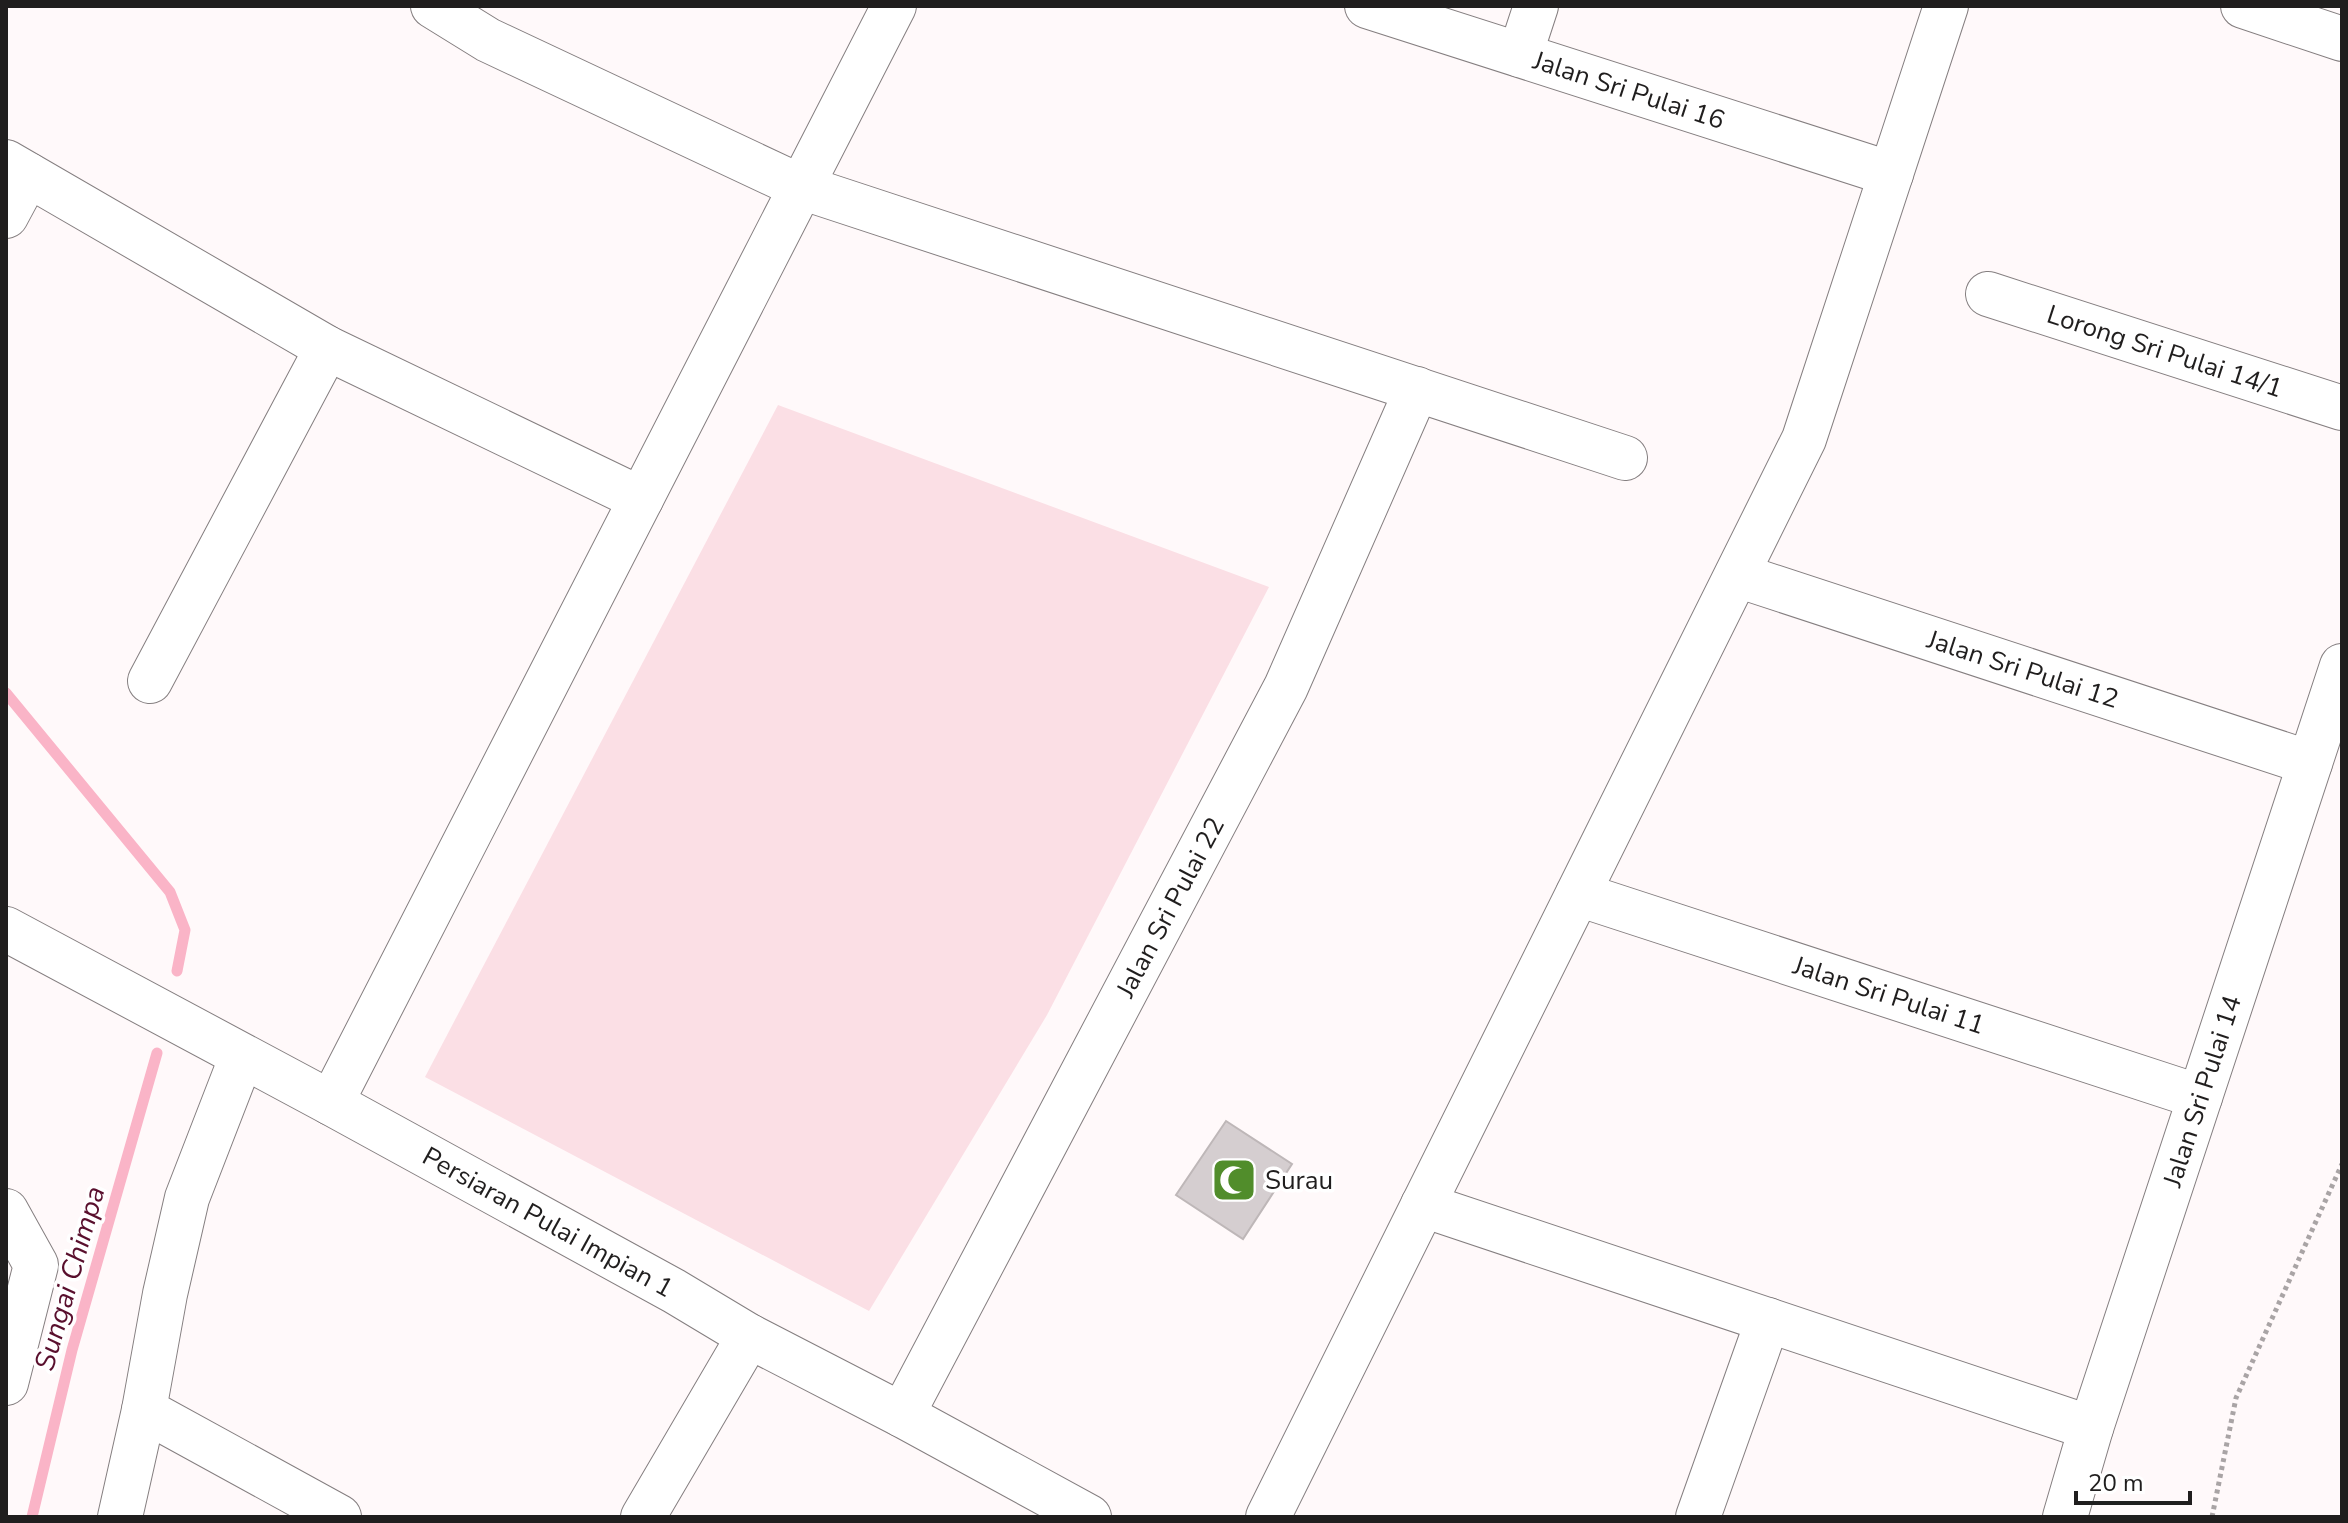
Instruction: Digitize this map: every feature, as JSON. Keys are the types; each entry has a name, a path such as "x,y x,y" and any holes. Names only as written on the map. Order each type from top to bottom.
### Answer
{"street":[{"path":"433,6 488,40 801,187 1625,458"},
{"path":"331,1103 894,6"},
{"name":"Jalan Sri Pulai 16","path":"1367,6 1891,174"},
{"path":"1520,55 1536,6"},
{"path":"1268,1517 1804,439 1946,6"},
{"path":"2243,6 2342,39"},
{"path":"6,216 17,169 327,348 641,499"},
{"name":"Lorong Sri Pulai 14/1","path":"1988,294 2342,408"},
{"path":"150,681 327,348"},
{"name":"Jalan Sri Pulai 22","path":"902,1415 1286,687 1417,389"},
{"name":"Jalan Sri Pulai 12","path":"1737,575 2310,763"},
{"name":"Jalan Sri Pulai 14","path":"2065,1517 2091,1428 2342,666"},
{"name":"Jalan Sri Pulai 11","path":"1578,894 2200,1097"},
{"name":"Persiaran Pulai Impian 1","path":"6,929 331,1103 674,1291 749,1336 1089,1517"},
{"path":"120,1517 187,1198 242,1056"},
{"path":"1423,1205 2091,1428"},
{"path":"6,1211 36,1265 6,1383"},
{"path":"1698,1517 1768,1320"},
{"path":"643,1517 749,1336"},
{"path":"144,1410 339,1517"}],"path":[{"path":"2212,1517 2236,1398 2342,1164"}],"shaded area":[{"path":"778,405 1269,587 1047,1015 869,1311 425,1077"}],"building":[{"name":"Surau","path":"1226,1121 1292,1164 1243,1239 1176,1195"}],"waterway":[{"name":"Sungai Chimpa","path":"6,693 170,892 185,930 177,971"},
{"name":"Sungai Chimpa","path":"32,1517 72,1350 157,1053"}],"place":[{"name":"Surau","path":"1234,1180"}]}
